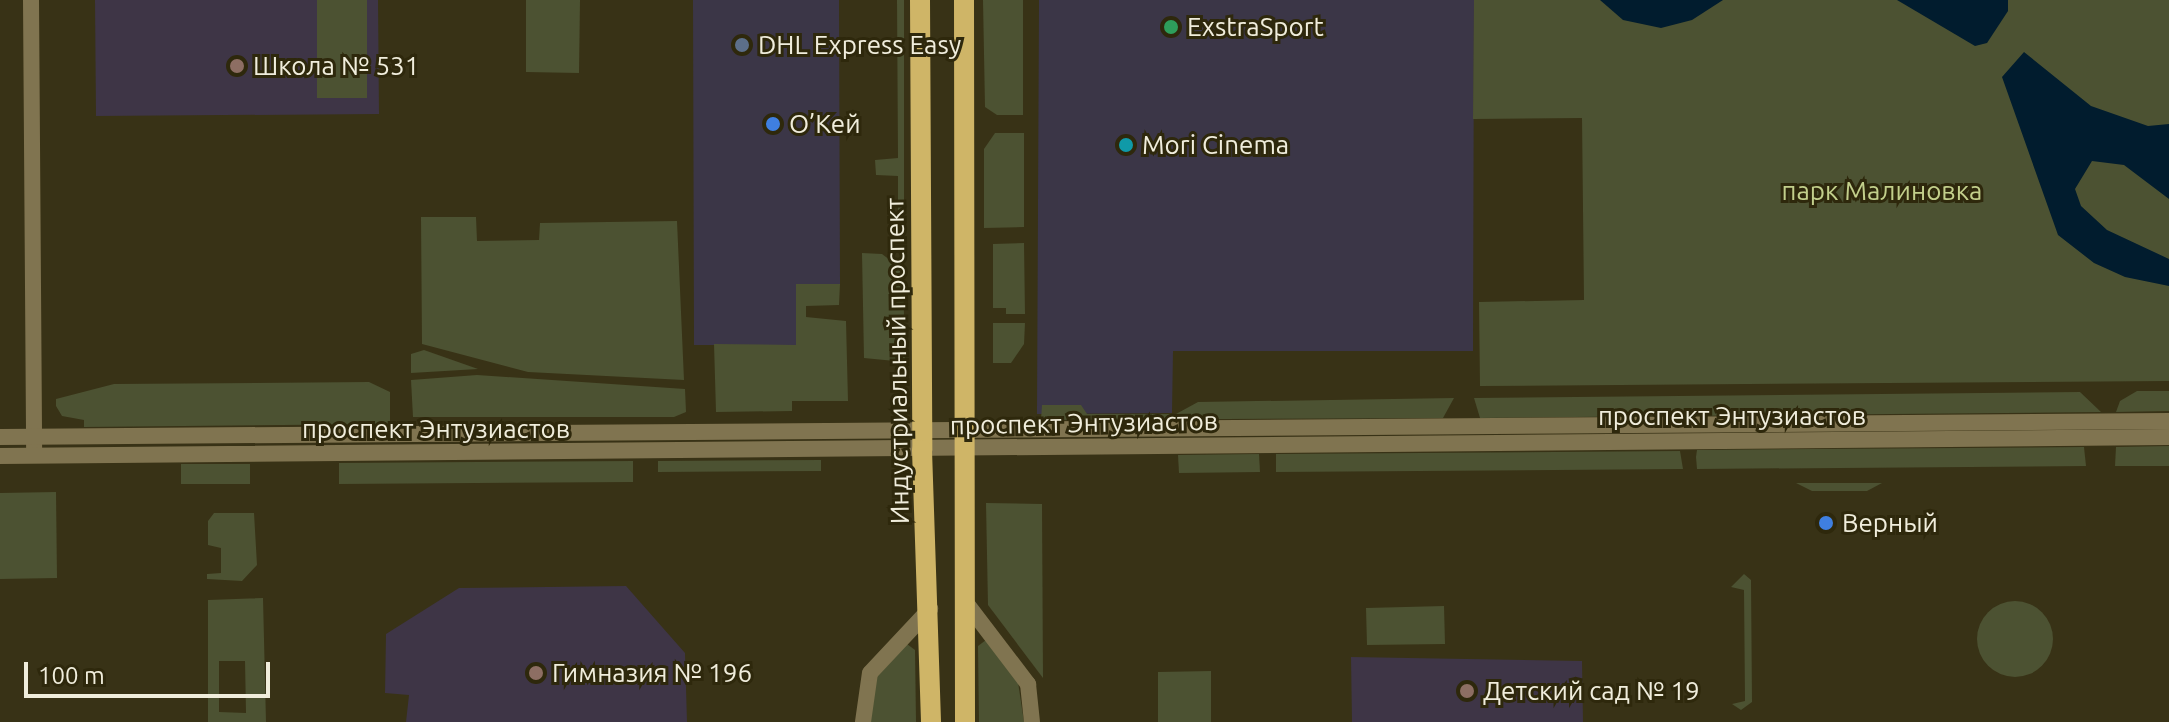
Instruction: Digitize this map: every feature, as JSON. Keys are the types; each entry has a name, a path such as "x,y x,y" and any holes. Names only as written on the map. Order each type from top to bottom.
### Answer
{"main road":[{"name":"Индустриальный проспект","path":"920,0 922,440 930,609 931,722"},
{"path":"964,0 965,722"}],"street":[{"path":"31,0 34,456"},
{"name":"проспект Энтузиастов","path":"967,440 2169,421"},
{"name":"проспект Энтузиастов","path":"0,437 922,440 2169,437"},
{"name":"проспект Энтузиастов","path":"0,456 922,440"},
{"path":"964,600 1028,684 1032,722"},
{"path":"863,722 870,673 930,609"}],"shaded area":[{"name":"Школа № 531","path":"95,0 378,0 379,114 96,116"},
{"name":"О’Кей","path":"693,0 839,0 840,284 796,285 796,345 694,345"},
{"path":"1039,0 1474,0 1473,351 1173,351 1172,413 1037,414"},
{"name":"Гимназия № 196","path":"626,586 685,653 687,722 406,722 409,695 385,693 386,634 459,588"},
{"name":"Детский сад № 19","path":"1351,657 1582,661 1583,722 1352,722"}],"green space":[{"path":"317,0 367,0 367,98 317,98"},
{"path":"526,0 580,0 579,73 526,72"},
{"path":"897,0 904,0 904,224 898,238 898,176 876,175 875,160 898,158"},
{"path":"983,0 1023,0 1023,115 997,115 985,107"},
{"name":"парк Малиновка","path":"1474,0 2169,0 2169,381 1480,386 1479,302 1584,300 1582,118 1473,119"},
{"path":"995,133 1024,133 1024,227 984,228 984,149"},
{"path":"421,217 476,217 477,241 539,240 540,223 677,221 684,380 528,372 422,344"},
{"path":"1024,243 1025,314 1006,314 1006,308 993,308 993,244"},
{"path":"862,253 882,254 903,270 905,362 864,358"},
{"path":"796,284 840,284 839,305 806,306 806,317 846,321 848,401 792,401 792,411 716,412 714,344 796,345"},
{"path":"993,323 1025,323 1024,344 1011,363 993,363"},
{"path":"424,350 478,369 411,373 411,354"},
{"path":"477,375 685,389 686,412 674,417 413,417 411,380"},
{"path":"369,382 390,392 390,424 84,427 84,420 62,416 56,406 56,399 114,384"},
{"path":"2137,391 2169,391 2169,411 2116,412 2120,401"},
{"path":"2080,392 2101,412 1480,418 1474,398"},
{"path":"1454,398 1443,418 1041,420 1042,405 1081,405 1087,414 1176,414 1198,402"},
{"path":"2169,446 2169,466 2115,466 2116,447"},
{"path":"2084,447 2086,466 1697,469 1696,457 1697,450"},
{"path":"1680,451 1683,469 1276,472 1276,454"},
{"path":"1259,454 1260,472 1179,473 1178,455"},
{"path":"821,460 821,471 658,472 658,461"},
{"path":"633,461 633,482 339,484 339,463"},
{"path":"181,464 250,464 250,484 181,484"},
{"path":"1796,483 1882,483 1867,491 1812,491"},
{"path":"56,492 57,578 0,579 0,493"},
{"path":"986,503 1042,504 1043,678 988,605"},
{"path":"214,513 254,513 257,565 242,581 207,579 207,574 221,573 221,548 208,545 208,521"},
{"path":"1744,574 1751,580 1752,702 1741,710 1732,704 1745,701 1744,590 1731,587"},
{"path":"263,598 266,722 208,722 208,600","holes":["219,661 245,661 246,713 219,712"]},
{"path":"2015,601 2029,604 2042,612 2050,625 2053,639 2050,653 2042,666 2029,674 2015,677 2001,674 1988,666 1980,653 1977,639 1980,625 1988,612 2001,604"},
{"path":"1444,606 1445,644 1367,645 1366,608"},
{"path":"986,640 1018,682 1024,722 979,722 978,646"},
{"path":"907,644 915,650 916,722 870,722 875,679"},
{"path":"1211,671 1211,722 1158,722 1158,672"}],"water":[{"path":"1600,0 1723,0 1692,20 1661,28 1623,20"},
{"path":"1897,0 2008,0 2008,11 1987,43 1975,46"},
{"path":"2024,52 2091,106 2148,126 2169,124 2169,199 2124,165 2092,161 2075,189 2081,206 2107,230 2169,259 2169,286 2125,277 2094,263 2058,235 2002,77"}],"place":[{"name":"ExstraSport","path":"1171,27"},
{"name":"DHL Express Easy","path":"742,45"},
{"name":"Школа № 531","path":"237,66"},
{"name":"О’Кей","path":"773,124"},
{"name":"Mori Cinema","path":"1126,145"},
{"name":"Верный","path":"1826,523"},
{"name":"Гимназия № 196","path":"536,673"},
{"name":"Детский сад № 19","path":"1467,691"}]}
